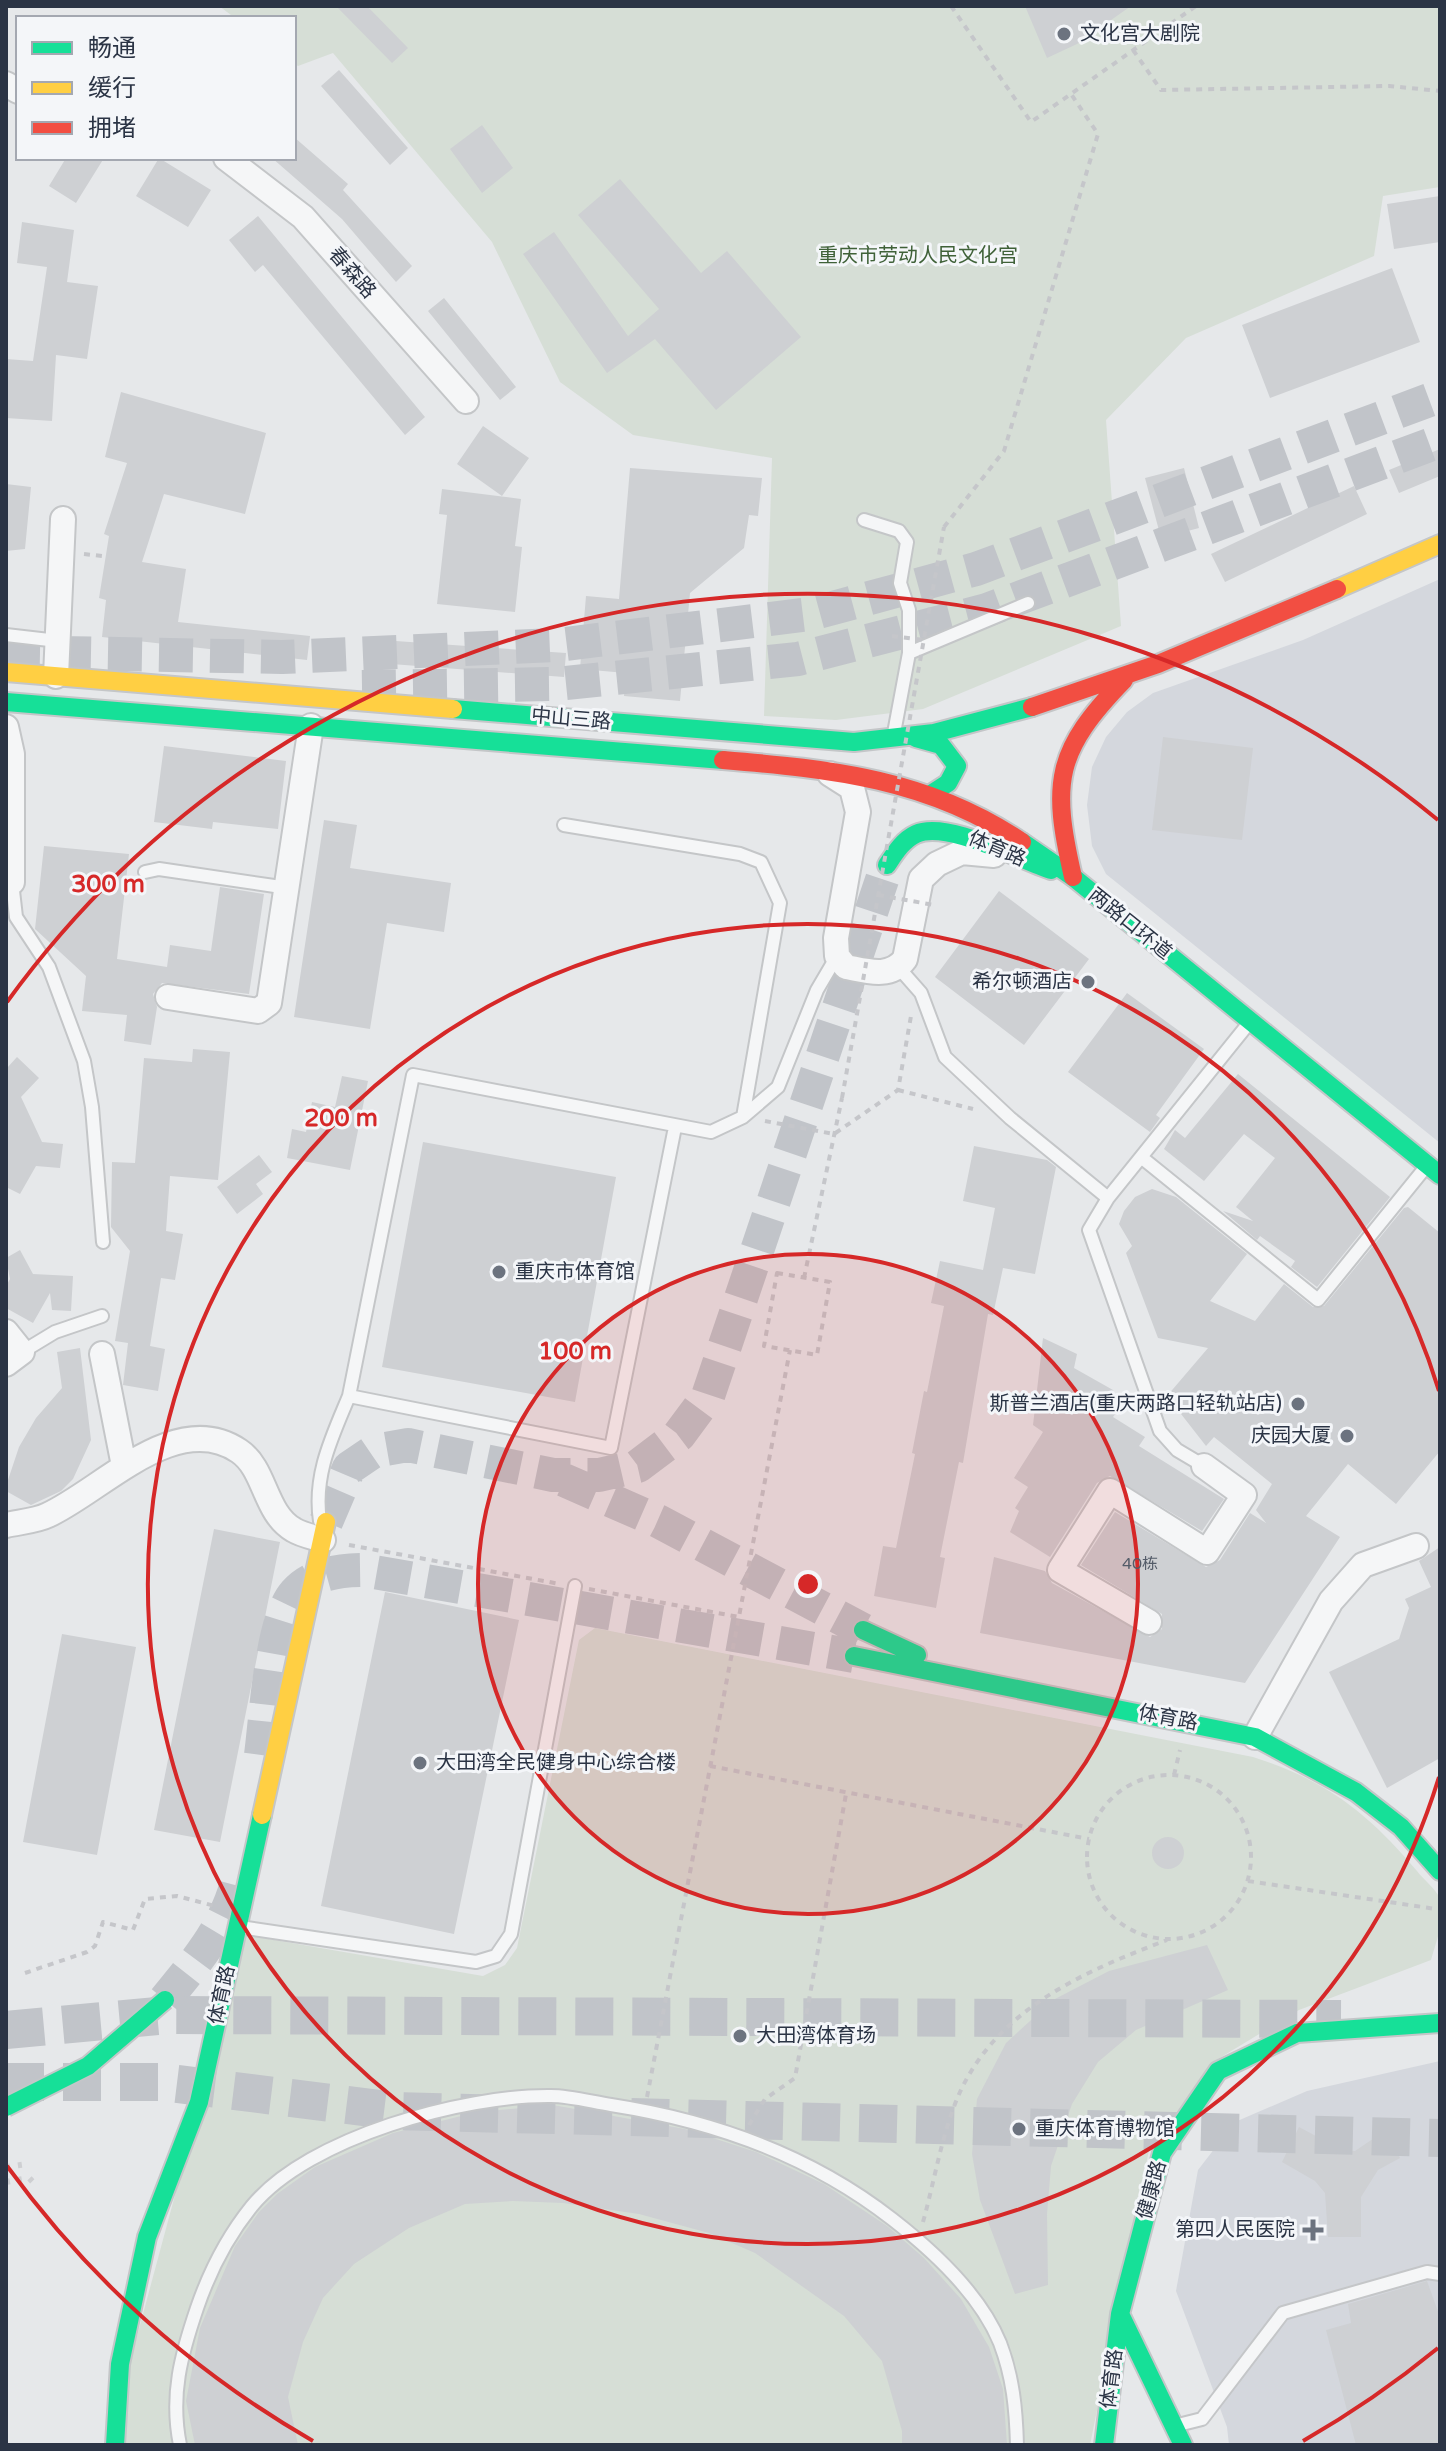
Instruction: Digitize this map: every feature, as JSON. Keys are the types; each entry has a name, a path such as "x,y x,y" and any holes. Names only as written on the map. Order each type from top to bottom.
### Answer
{"main road":[{"name":"两路口环道","path":"1434,1170 1073,877 1060,823 1061,768 1087,718 1128,676 1173,660 1440,544"},
{"name":"中山三路","path":"6,672 838,741 916,738 963,729 1128,676"},
{"name":"中山三路","path":"7,713 311,726 813,767 867,775 931,794 977,814 1073,877"},
{"path":"916,738 938,742 952,751 957,766 948,783 931,794"},
{"name":"体育路","path":"887,865 906,837 927,830 951,830 1009,856 1073,877"},
{"name":"体育路","path":"115,2445 120,2364 147,2237 199,2102 324,1531"},
{"path":"863,1630 911,1653 1000,1685"},
{"name":"体育路","path":"854,1656 1255,1737 1300,1757 1369,1798 1398,1822 1440,1871"},
{"path":"6,2107 88,2066 165,2000"},
{"name":"健康路","path":"1120,2314 1162,2153 1218,2071 1297,2033 1440,2023"},
{"name":"体育路","path":"1104,2445 1120,2314"},
{"path":"1120,2314 1183,2445"}],"street":[{"name":"春森路","path":"229,160 303,217 466,401"},
{"path":"56,676 63,519"},
{"path":"7,713 12,754 9,882"},
{"path":"168,997 258,1011 269,1003 311,726"},
{"path":"813,767 838,777 852,788 858,812 836,938 837,956 846,967 881,973 899,968 905,959 921,879 937,864 962,852 1009,856"},
{"path":"6,1332 14,1358"},
{"path":"102,1354 124,1466"},
{"path":"6,1525 47,1516 124,1466 187,1439 218,1441 242,1453 254,1468 271,1506 292,1530 324,1531"},
{"path":"1149,1622 1060,1570 1110,1491 1207,1552 1244,1495 1204,1466"},
{"path":"1255,1737 1331,1601 1363,1565 1416,1546"}],"lane":[{"path":"864,520 899,531 907,542 900,583 909,610 909,653 892,740"},
{"path":"909,653 1028,603"},
{"path":"6,635 58,641"},
{"path":"1061,682 1115,665 1173,660"},
{"path":"963,729 997,702 1009,698"},
{"path":"564,825 740,854 761,862 780,903 743,1117"},
{"path":"145,872 159,869 288,888"},
{"path":"9,882 16,917 49,967 84,1061 92,1107 103,1242"},
{"path":"324,1531 317,1505 322,1462 349,1396 413,1075 711,1132 743,1117 778,1087 817,990 837,956"},
{"path":"899,968 921,993 945,1057 1010,1118 1108,1198"},
{"path":"1204,1466 1177,1450 1160,1431 1089,1230 1108,1198 1250,1021"},
{"path":"349,1396 611,1448 675,1127"},
{"path":"1141,1157 1318,1300 1434,1170"},
{"path":"14,1358 55,1332 102,1316"},
{"path":"239,1919 476,1962 496,1956 511,1934 575,1586"},
{"path":"180,2445 174,2411 176,2378 211,2266 254,2204 314,2156 387,2125 463,2104 551,2096 699,2123 779,2150 855,2190 919,2240 966,2291 999,2341 1015,2393 1017,2445"},
{"path":"1173,2426 1202,2419 1283,2313 1427,2272 1440,2274"}],"path":[{"path":"951,6 1031,122 1196,6"},
{"path":"1133,50 1161,90 1389,86 1440,91"},
{"path":"804,1278 842,1098 944,527 1004,451 1098,134 1071,94"},
{"path":"892,636 923,640"},
{"path":"878,895 934,905"},
{"path":"743,1117 834,1134 898,1090 913,1003"},
{"path":"898,1090 1010,1118"},
{"path":"777,1273 804,1278 830,1282 817,1355 764,1346 777,1273"},
{"path":"644,2111 790,1350"},
{"path":"324,1531 575,1586 739,1617"},
{"path":"710,1766 1089,1839"},
{"path":"919,2240 951,2115 972,2069 1010,2022 1041,1999 1112,1961 1167,1940 1194,1936 1217,1924 1236,1905 1248,1881 1252,1855 1247,1827 1233,1803 1211,1785 1185,1775 1156,1774 1130,1783 1107,1801 1092,1825 1086,1852 1089,1879 1100,1903 1118,1922 1141,1935 1167,1940"},
{"path":"741,2137 765,2099 795,2078 847,1793"},
{"path":"1248,1881 1436,1909"},
{"path":"25,1973 87,1952 95,1946 103,1922 133,1930 145,1899 177,1896 239,1919"}],"shaded area":[{"path":"1440,579 1440,1143 1106,874 1092,846 1087,805 1092,767 1106,737 1127,712 1153,693 1303,640"},
{"name":"第四人民医院","path":"1440,2061 1440,2445 1229,2445 1227,2427 1176,2291 1198,2170 1235,2122 1307,2091"}],"green space":[{"name":"重庆市劳动人民文化宫","path":"219,6 1440,6 1440,187 1383,196 1374,256 1186,338 1106,420 1121,626 923,709 836,720 764,716 772,458 633,435 560,382 492,242 333,53 298,66 296,16 232,16"},
{"name":"大田湾体育场","path":"595,1628 1253,1757 1303,1776 1344,1801 1399,1850 1438,1896 1442,1906 1441,1922 1431,1960 1299,2010 1213,2062 1149,2150 1090,2445 125,2445 129,2366 245,1935 483,1976 505,1965 517,1948 579,1640"}],"building":[{"path":"336,6 367,6 408,48 392,63"},
{"name":"文化宫大剧院","path":"1025,6 1131,6 1077,44 1047,58"},
{"path":"339,70 408,148 390,165 321,86"},
{"path":"482,125 513,168 482,193 450,149"},
{"path":"296,139 348,184 343,190 412,266 396,282 342,219 274,160 296,160"},
{"path":"65,160 103,160 76,203 49,186"},
{"path":"158,160 211,190 188,227 136,196"},
{"path":"620,179 701,273 727,251 801,337 716,410 655,339 607,373 523,254 554,232 628,336 659,309 578,215"},
{"path":"1440,196 1440,242 1394,249 1387,204"},
{"path":"258,216 425,417 405,435 263,265 255,272 229,240"},
{"path":"22,222 74,230 67,282 98,286 87,359 56,355 52,421 6,418 6,359 33,361 47,267 17,263"},
{"path":"1392,268 1420,342 1270,398 1242,325"},
{"path":"444,298 516,387 500,400 428,311"},
{"path":"121,392 266,433 245,514 164,494 142,562 186,569 178,622 310,636 307,660 102,637 106,600 99,598 109,536 104,534 127,463 105,457"},
{"path":"483,426 529,458 502,496 457,464"},
{"path":"1440,449 1440,476 1399,493 1389,470"},
{"path":"630,468 762,478 758,516 749,515 744,548 690,593 680,701 624,696 626,673 580,669 586,596 619,599"},
{"path":"1184,468 1199,528 1161,538 1145,478"},
{"path":"6,484 31,487 25,549 6,551"},
{"path":"1354,486 1367,514 1225,582 1211,554"},
{"path":"442,489 521,499 515,546 522,547 515,612 437,604 447,515 439,514"},
{"path":"367,639 566,653 564,677 365,662"},
{"path":"1163,737 1253,748 1242,840 1152,830"},
{"path":"164,746 286,761 278,829 213,822 212,829 154,822"},
{"path":"324,820 357,825 350,868 451,883 444,932 387,923 370,1029 294,1017"},
{"path":"44,846 129,854 117,959 167,967 170,945 211,951 220,887 264,894 249,994 162,983 153,994 157,1007 151,1045 124,1041 127,1015 82,1011 86,976 35,929"},
{"path":"999,891 1089,959 1024,1045 935,977"},
{"path":"1127,993 1204,1049 1156,1115 1160,1118 1150,1132 1068,1072"},
{"path":"193,1049 230,1052 218,1180 170,1176 166,1231 183,1234 175,1280 161,1278 150,1346 165,1349 158,1391 123,1385 128,1343 115,1341 130,1251 111,1227 112,1162 135,1163 144,1058 192,1062"},
{"path":"17,1057 39,1078 21,1097 42,1142 63,1144 60,1168 36,1166 20,1194 6,1187 6,1065 7,1068"},
{"path":"1238,1074 1390,1197 1317,1287 1291,1267 1295,1261 1260,1236 1257,1240 1223,1211 1253,1221 1236,1207 1275,1158 1244,1134 1204,1181 1164,1149 1175,1130 1185,1138"},
{"path":"342,1076 368,1081 350,1170 287,1158 292,1129 306,1132 312,1102 335,1107"},
{"name":"重庆市体育馆","path":"423,1142 616,1177 575,1402 382,1367"},
{"path":"974,1146 1047,1160 1056,1167 1035,1274 1003,1268 993,1315 988,1314 963,1463 959,1462 940,1557 945,1558 936,1608 874,1596 883,1546 896,1548 915,1454 912,1453 924,1391 927,1392 944,1306 931,1303 940,1261 983,1270 995,1208 963,1201"},
{"path":"259,1155 272,1172 256,1184 263,1194 237,1214 217,1187"},
{"path":"1152,1189 1176,1197 1247,1254 1210,1301 1255,1321 1284,1284 1313,1307 1324,1306 1404,1208 1408,1207 1440,1233 1440,1451 1396,1504 1348,1464 1306,1516 1340,1537 1245,1683 980,1633 994,1557 1045,1571 1052,1583 1150,1637 1162,1629 1162,1614 1081,1565 1115,1512 1206,1567 1220,1560 1250,1513 1266,1523 1256,1510 1272,1484 1214,1437 1206,1446 1167,1396 1208,1348 1158,1338 1126,1253 1132,1246 1119,1224 1124,1211 1135,1197"},
{"path":"20,1250 33,1274 73,1276 71,1311 52,1310 50,1293 33,1323 6,1308 6,1286 10,1279 6,1258"},
{"path":"1043,1338 1077,1354 1074,1368 1113,1390 1122,1405 1113,1417 1145,1437 1139,1446 1224,1499 1202,1531 1110,1476 1097,1483 1050,1557 1010,1532 1019,1511 1015,1508 1028,1487 1014,1478 1043,1432 1033,1425"},
{"path":"80,1348 91,1440 73,1479 61,1491 31,1505 6,1491 6,1486 19,1447 36,1418 62,1388 57,1352"},
{"path":"214,1529 280,1542 220,1842 154,1830"},
{"path":"1440,1547 1440,1758 1387,1788 1329,1672 1399,1639 1409,1608 1405,1599 1431,1587 1419,1561"},
{"name":"大田湾全民健身中心综合楼","path":"385,1592 519,1620 454,1934 321,1906"},
{"path":"62,1634 136,1647 97,1855 23,1842"},
{"path":"1168,1837 1179,1842 1184,1853 1179,1864 1168,1869 1157,1864 1152,1853 1157,1842"},
{"name":"重庆体育博物馆","path":"1207,1945 1228,1990 1136,2030 1098,2062 1072,2104 1051,2166 1047,2214 1048,2285 1015,2294 980,2200 972,2154 977,2099 1006,2043 1053,2000 1109,1971"},
{"path":"553,2105 685,2129 756,2152 824,2184 887,2226 924,2258 961,2299 989,2347 1003,2389 1007,2445 902,2445 902,2431 882,2361 844,2316 755,2253 709,2233 639,2214 563,2203 513,2201 465,2204 409,2228 354,2264 323,2298 303,2342 288,2397 298,2445 195,2445 186,2401 200,2328 235,2246 259,2212 277,2194 315,2167 393,2133 477,2112"},
{"path":"1299,2127 1342,2150 1355,2151 1386,2130 1400,2158 1378,2170 1361,2197 1361,2237 1328,2237 1325,2193 1315,2181 1282,2162"},
{"path":"1427,2281 1440,2317 1440,2445 1356,2445 1326,2330 1351,2323 1348,2304"}],"tunnel":[{"path":"6,652 282,657 557,645 811,614 976,569 1440,396"},
{"path":"362,687 556,684 798,659 987,610 1440,441"},
{"path":"326,1522 349,1468 374,1451 408,1445 553,1475 599,1475 638,1466 679,1435 708,1396 887,865"},
{"path":"564,1480 658,1521 863,1630"},
{"path":"261,1755 275,1646 287,1606 295,1593 309,1581 336,1572 363,1570 854,1656"},
{"path":"165,2000 199,1958 218,1928 227,1912 238,1878"},
{"path":"6,2030 168,2015 1341,2019"},
{"path":"6,2082 161,2082 396,2111 1440,2138"}],"railway":[{"path":"6,2167 28,2164"},
{"path":"6,2182 29,2178 34,2183"}],"traffic: fast":[{"path":"6,702 723,760"},
{"path":"453,709 854,742 934,733 1032,707"},
{"path":"916,738 941,745 957,766 948,783 931,794"},
{"path":"887,865 907,840 929,831 964,836 1051,870"},
{"path":"1022,842 1073,877 1440,1175"},
{"path":"863,1630 917,1655"},
{"path":"854,1656 1255,1737 1356,1792 1401,1827 1440,1871"},
{"path":"115,2445 120,2364 147,2237 199,2102 262,1815"},
{"path":"6,2107 88,2066 165,2000"},
{"path":"1183,2445 1120,2314 1162,2153 1218,2071 1297,2033 1440,2023"},
{"path":"1104,2445 1120,2314"}],"traffic: slow":[{"path":"1337,589 1440,544"},
{"path":"6,672 453,709"},
{"path":"262,1815 326,1522"}],"traffic: jam":[{"path":"1032,707 1158,664 1337,589"},
{"path":"1073,877 1062,816 1064,770 1084,727 1124,680"},
{"path":"723,760 841,773 915,791 987,821 1022,842"}],"place":[{"name":"文化宫大剧院","path":"1064,34"},
{"name":"希尔顿酒店","path":"1088,982"},
{"name":"重庆市体育馆","path":"499,1272"},
{"name":"斯普兰酒店(重庆两路口轻轨站店)","path":"1298,1404"},
{"name":"庆园大厦","path":"1347,1436"},
{"name":"大田湾全民健身中心综合楼","path":"420,1763"},
{"name":"大田湾体育场","path":"740,2036"},
{"name":"重庆体育博物馆","path":"1019,2129"},
{"name":"第四人民医院","path":"1313,2230"}]}
